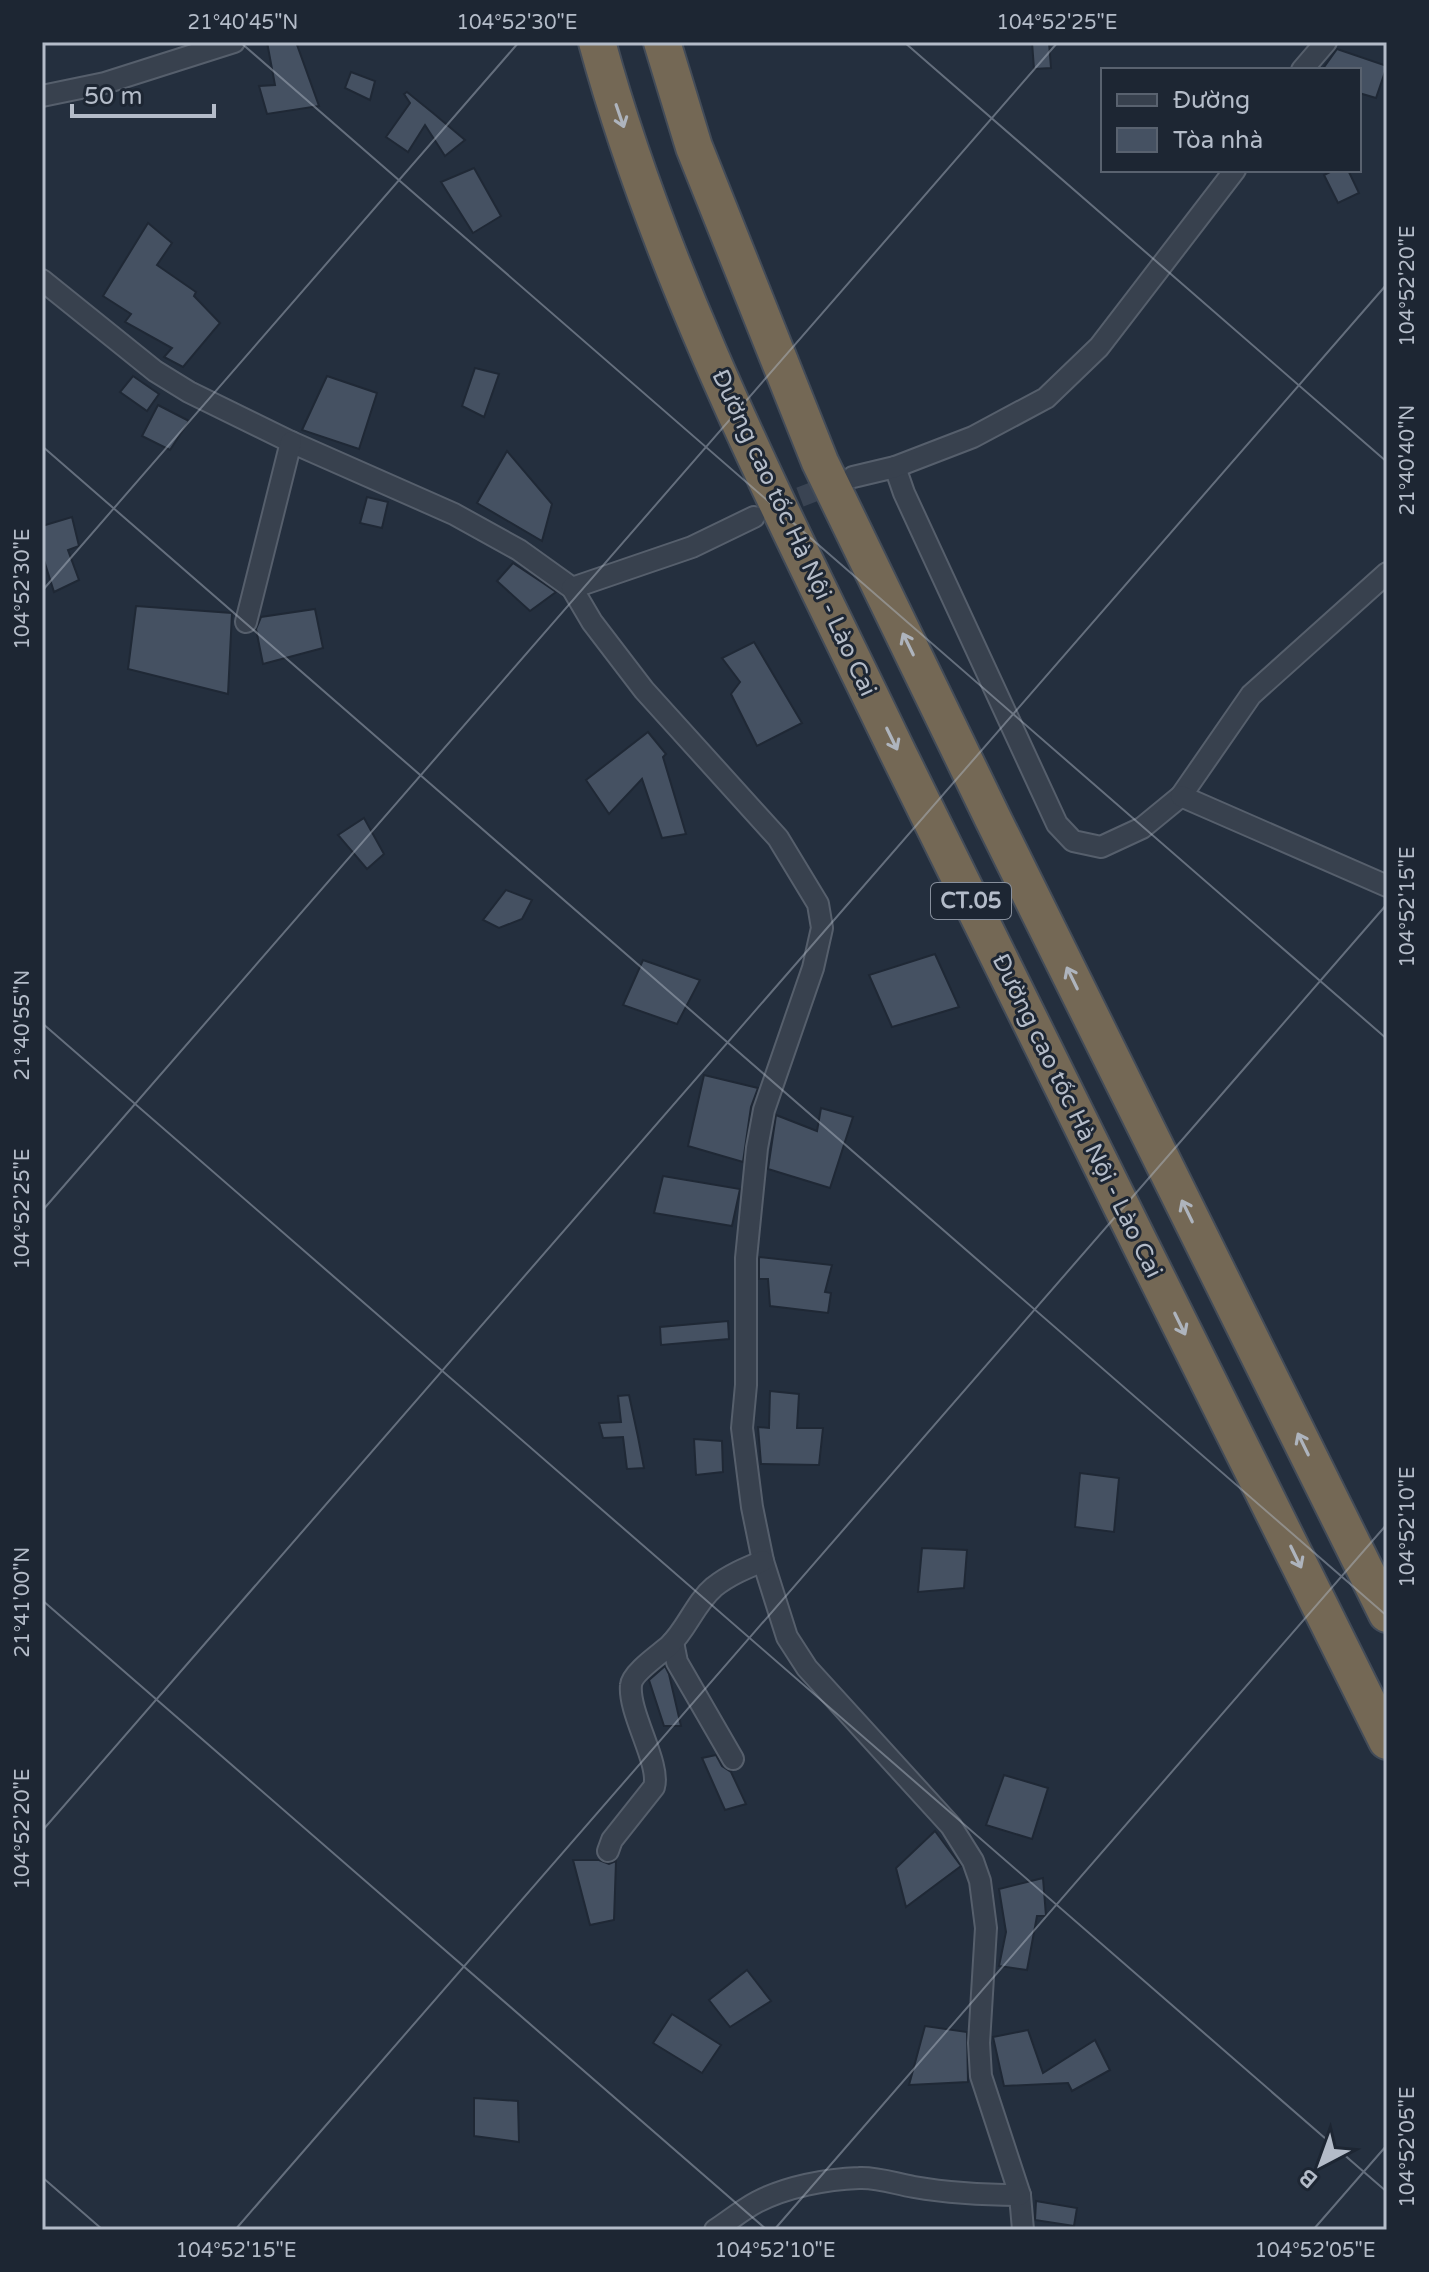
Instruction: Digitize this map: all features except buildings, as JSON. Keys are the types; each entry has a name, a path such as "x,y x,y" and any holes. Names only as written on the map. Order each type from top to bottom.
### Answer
{"highway":[{"name":"Đường cao tốc Hà Nội - Lào Cai","path":"597,42 641,177 707,352 941,841 1387,1741"},
{"name":"CT.05","path":"662,42 694,147 820,462 994,821 1387,1614"}],"street":[{"path":"42,96 105,83 234,42"},
{"path":"1304,68 1326,42"},
{"path":"853,477 895,467 973,437 1046,398 1099,347 1233,172"},
{"path":"42,280 189,392 291,442 454,514 519,550 572,588 592,622 644,690 778,838 818,904 822,928 813,968 764,1110 748,1228 742,1428 752,1507 779,1616 795,1652 951,1826 973,1861 980,1881 986,1928 979,2043 981,2076 1020,2195 1023,2230"},
{"path":"246,622 291,442"},
{"path":"895,467 904,493 1057,824 1073,841 1101,847 1142,828 1181,796 1251,695 1387,573"},
{"path":"572,588 692,547 754,517"},
{"path":"1181,796 1387,886"},
{"path":"608,1851 612,1840 654,1787 656,1780 643,1741 631,1683 673,1642 699,1603 714,1588 740,1570 763,1561"},
{"path":"673,1642 677,1662 733,1759"},
{"path":"715,2230 757,2202 789,2190 832,2180 882,2179 914,2187 985,2195 1020,2195"}],"tunnel":[{"path":"772,508 839,482"}]}
